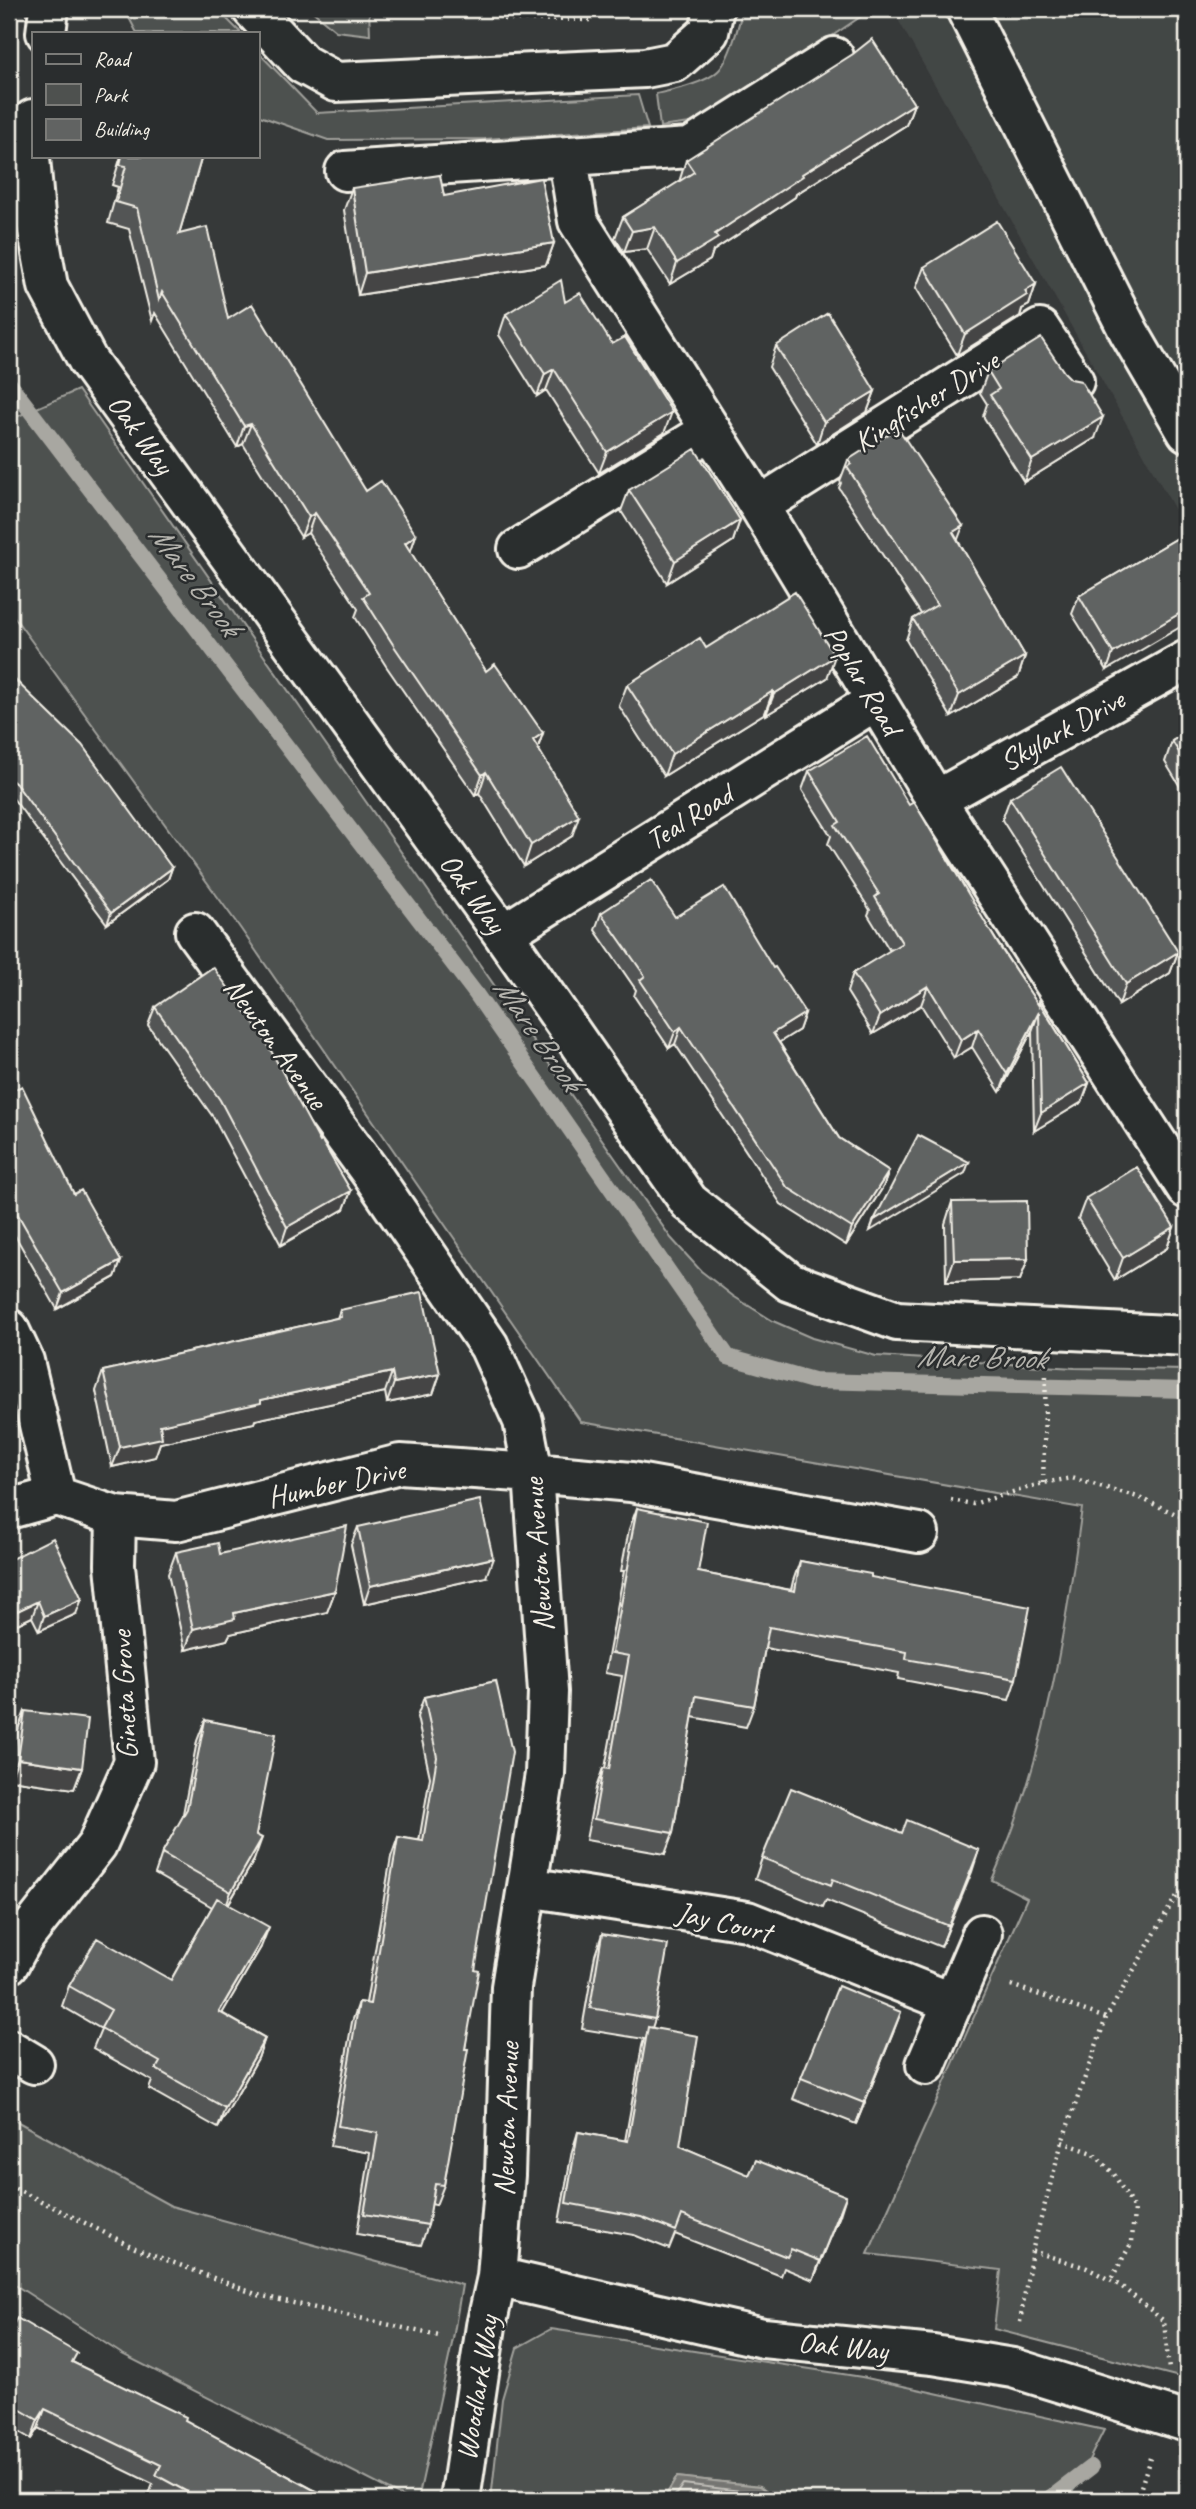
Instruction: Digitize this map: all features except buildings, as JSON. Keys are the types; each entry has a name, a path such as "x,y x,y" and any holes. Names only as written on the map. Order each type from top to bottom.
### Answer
{"street":[{"path":"46,32 50,9"},
{"path":"252,9 303,64 336,82 645,68 675,62 709,32 715,9"},
{"path":"966,9 1129,332 1187,432"},
{"path":"345,172 690,148 834,57"},
{"name":"Oak Way","path":"32,126 22,217 48,286 88,361 503,934 689,1202 790,1282 897,1321 1187,1336"},
{"name":"Poplar Road","path":"568,158 578,221 759,506 936,800 1187,1189"},
{"name":"Kingfisher Drive","path":"759,506 1040,329 1074,381"},
{"path":"518,549 711,430"},
{"name":"Skylark Drive","path":"936,800 1187,660"},
{"name":"Teal Road","path":"503,934 875,701"},
{"name":"Newton Avenue","path":"195,932 371,1173 489,1346 523,1421 533,1472 548,1692 545,1774 511,1987 505,2175 497,2277"},
{"path":"9,1329 24,1361 56,1496 9,1509"},
{"name":"Humber Drive","path":"56,1496 116,1516 176,1521 400,1464 533,1472 631,1482 919,1533"},
{"name":"Gineta Grove","path":"9,1965 23,1939 97,1844 134,1762 116,1565 116,1516"},
{"name":"Jay Court","path":"527,1887 747,1922 960,1986"},
{"path":"926,2065 982,1934"},
{"name":"Oak Way","path":"497,2277 763,2338 933,2355 1013,2368 1181,2421"},
{"name":"Woodlark Way","path":"460,2500 486,2326 497,2277"}],"path":[{"path":"1042,1483 1046,1376"},
{"path":"1013,2368 1032,2251 1062,2142 1106,2018 1174,1900 1187,1883"},
{"path":"960,1986 1106,2018"},
{"path":"1062,2142 1093,2153 1114,2174 1134,2209 1132,2242 1110,2281"},
{"path":"9,2185 135,2248 258,2295 453,2339 486,2326"},
{"path":"1032,2251 1087,2268 1122,2286 1164,2321 1181,2421"}],"shaded area":[{"path":"892,9 1187,9 1187,531"}],"green space":[{"path":"129,9 217,9 240,32 136,32 127,14"},
{"path":"310,9 369,9 370,35 336,31"},
{"path":"742,9 872,9 706,121 660,127 656,94 698,82 718,71 730,51"},
{"path":"259,53 317,113 638,95 648,128 485,139 328,140 259,116"},
{"path":"78,390 671,1238 701,1271 733,1296 773,1321 812,1338 876,1356 1075,1368 1187,1370 1187,2379 994,2329 1001,2270 868,2254 1027,1898 992,1880 1010,1838 1041,1737 1065,1623 1082,1508 581,1422 236,922 9,610 9,420"},
{"path":"9,2117 171,2206 462,2285 418,2500 409,2500 122,2354 9,2281"},
{"path":"551,2329 862,2377 1104,2430 1069,2500 779,2500 760,2486 677,2477 663,2500 491,2500 502,2399 517,2348"}],"water":[{"path":"677,2477 760,2486 779,2500 663,2500"}],"waterway":[{"name":"Mare Brook","path":"9,383 476,994 728,1357 813,1381 1187,1390"},
{"name":"Mare Brook","path":"1048,2500 1091,2467"}]}
